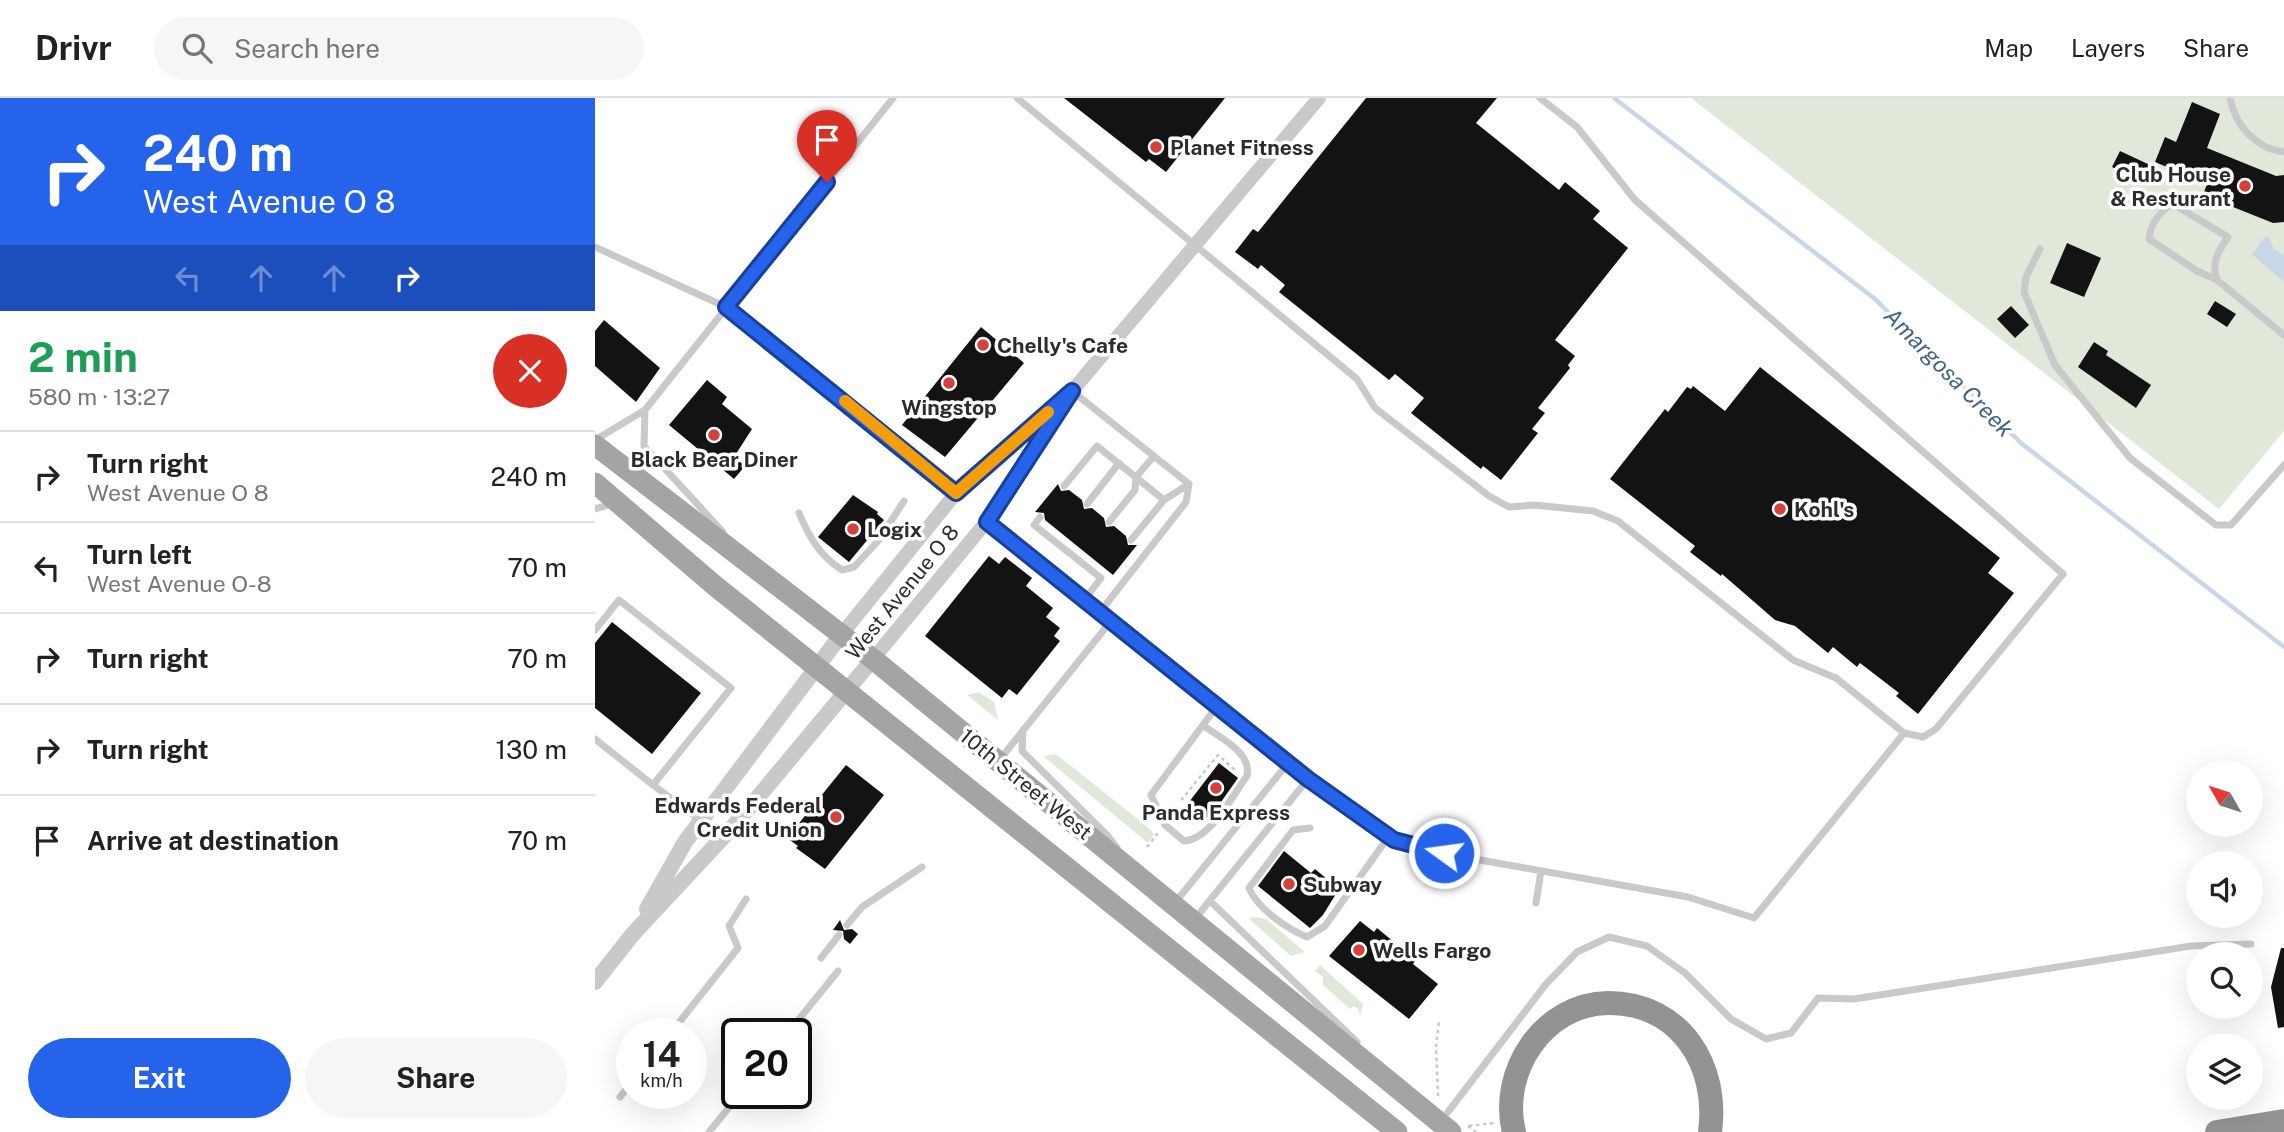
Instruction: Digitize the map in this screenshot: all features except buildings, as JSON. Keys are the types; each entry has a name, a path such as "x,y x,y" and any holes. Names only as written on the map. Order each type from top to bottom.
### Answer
{"highway":[{"path":"1514,1132 1510,1095 1516,1069 1528,1048 1560,1018 1579,1009 1607,1003 1651,1012 1682,1033 1692,1045 1705,1066 1712,1087 1710,1132"},
{"path":"2217,1132 2284,1121"}],"main road":[{"name":"10th Street West","path":"595,443 873,659 1408,1096 1456,1123"},
{"name":"10th Street West","path":"595,484 714,585 1397,1132"},
{"path":"1158,941 1173,905"},
{"path":"1158,941 1193,922"}],"street":[{"name":"West Avenue O 8","path":"595,982 632,935 739,820 848,692 987,522 1072,391 1318,98"},
{"path":"841,635 956,493 1072,391"},
{"name":"West Avenue O 8","path":"632,935 685,842 841,635"}],"lane":[{"path":"595,443 645,410 893,98"},
{"path":"1017,98 1357,379 1375,408 1463,479 1510,507 1534,505 1593,511 1618,522 1793,660 1836,678 1904,733 1923,737 1936,729 2063,574 1635,200 1577,127 1540,98"},
{"path":"2230,98 2237,122 2266,147 2284,152"},
{"path":"2217,280 2215,257 2228,237 2173,204 2166,208 2150,230 2149,239 2197,271 2217,280 2284,335"},
{"path":"595,247 726,307 956,493"},
{"path":"2040,249 2026,278 2024,292 2044,342 2055,365 2130,458 2216,525 2231,525 2284,465"},
{"path":"1072,391 1189,484"},
{"path":"645,410 644,446 760,573"},
{"path":"1065,486 1097,446 1164,500"},
{"path":"1109,522 1135,490 1136,477 1154,456"},
{"path":"1087,504 1119,463"},
{"path":"1131,540 1164,500 1189,484"},
{"path":"1100,612 1186,502 1189,484"},
{"path":"884,532 904,501"},
{"path":"595,509 618,503"},
{"path":"799,513 809,535 826,559 842,570 854,567 878,541"},
{"path":"1040,517 1034,525 1101,578"},
{"path":"987,522 1308,779 1389,836 1424,850 1688,897 1753,918 1904,733"},
{"path":"1056,542 1062,534"},
{"path":"1079,560 1085,552"},
{"path":"1085,599 1107,570"},
{"path":"595,630 619,600 731,688 653,785"},
{"path":"998,762 1111,621"},
{"path":"1204,726 1245,758 1249,767 1247,776 1215,819 1193,840 1184,841 1165,825 1151,795 1217,706"},
{"path":"1023,730 1022,751 1107,835 1133,872"},
{"path":"595,738 701,821"},
{"path":"1173,905 1288,763"},
{"path":"1193,922 1308,779"},
{"path":"1310,828 1293,830 1249,888 1253,898 1295,932 1307,937 1325,926 1389,836"},
{"path":"847,925 862,907 922,867"},
{"path":"1536,903 1541,871"},
{"path":"683,1018 738,948 729,926 746,899"},
{"path":"1210,901 1408,1096"},
{"path":"821,958 839,935"},
{"path":"1456,1123 1546,984 1577,952 1609,937 1647,946 1685,973 1731,1020 1766,1039 1791,1033 1818,998 1854,999 2186,947"},
{"path":"800,1018 838,971"},
{"path":"709,1132 728,1109"}],"path":[{"path":"1200,814 1182,799 1218,755 1238,772"},
{"path":"1174,806 1187,817 1194,809"},
{"path":"1438,1103 1436,1047 1439,1022"},
{"path":"1456,1123 1476,1132"}],"shaded area":[{"path":"1691,98 2284,98 2284,431 2219,509"},
{"path":"979,692 994,702 998,720 967,695"},
{"path":"1056,754 1150,829 1154,835 1148,843 1043,756"},
{"path":"1248,918 1266,919 1305,952 1291,956"},
{"path":"1320,965 1363,1004 1360,1018 1359,1010 1354,1006 1350,1009 1323,985 1323,977 1315,971"}],"water":[{"path":"2265,237 2269,237 2273,248 2284,256 2284,282 2252,254"}],"waterway":[{"name":"Amargosa Creek","path":"1614,98 1875,299 2021,443 2284,647"}],"slow traffic":[{"path":"845,401 956,493 1048,412"}],"place":[{"name":"Planet Fitness","path":"1156,147"},
{"name":"Club House & Resturant","path":"2245,186"},
{"name":"Chelly's Cafe","path":"983,345"},
{"name":"Wingstop","path":"949,383"},
{"name":"Black Bear Diner","path":"714,435"},
{"name":"Kohl's","path":"1780,509"},
{"name":"Logix","path":"853,529"},
{"name":"Panda Express","path":"1216,788"},
{"name":"Edwards Federal Credit Union","path":"836,817"},
{"name":"Subway","path":"1289,884"},
{"name":"Wells Fargo","path":"1359,950"}],"route":[{"path":"827,182 726,307 956,493 1072,391 987,522 1308,779 1394,840 1424,850 1444,853"}]}
